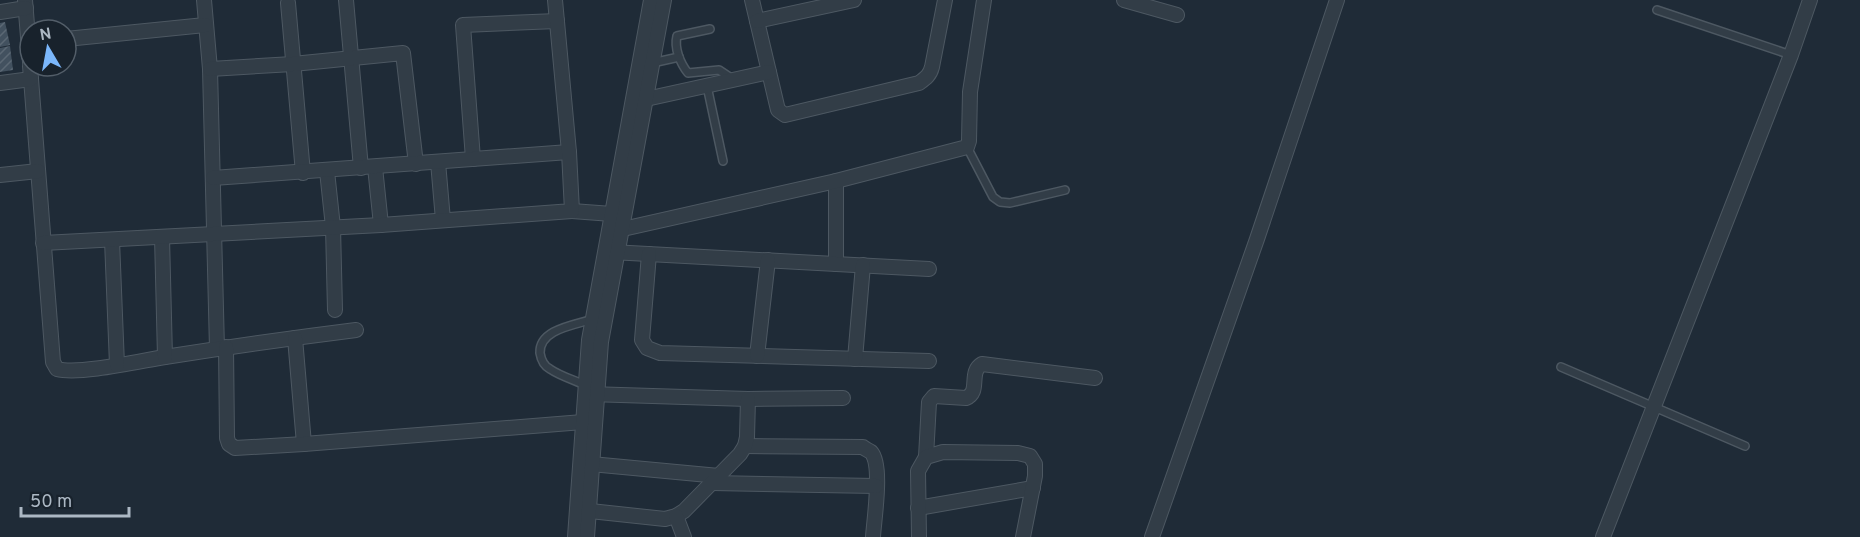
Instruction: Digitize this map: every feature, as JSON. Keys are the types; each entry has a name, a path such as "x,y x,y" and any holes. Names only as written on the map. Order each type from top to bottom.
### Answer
{"street":[{"path":"204,0 210,69 214,234 229,444 235,448 242,448 583,422"},
{"path":"346,0 350,57 368,168 381,225"},
{"path":"555,0 572,210"},
{"path":"615,231 612,214 651,0"},
{"path":"587,537 582,510 583,422 588,391 601,342 611,252 646,99 663,0"},
{"path":"752,0 778,110 785,115 919,83 930,74 945,0"},
{"path":"757,21 854,0"},
{"path":"615,231 836,181 967,147 970,92 984,0"},
{"path":"1124,0 1177,15"},
{"path":"1152,537 1257,239 1337,0"},
{"path":"1603,537 1652,406 1791,55 1810,0"},
{"path":"288,3 303,173"},
{"path":"0,12 26,4"},
{"path":"473,159 463,25 557,21"},
{"path":"78,38 205,25"},
{"path":"210,69 293,64 403,53 416,164"},
{"path":"646,99 769,72"},
{"path":"0,83 18,75"},
{"path":"31,78 53,362 57,369 66,372 356,330"},
{"path":"213,178 569,152"},
{"path":"438,162 443,220"},
{"path":"0,175 38,171"},
{"path":"327,171 333,227 335,310"},
{"path":"836,181 836,264"},
{"path":"43,243 381,225 572,210 612,214"},
{"path":"162,237 165,357"},
{"path":"112,240 117,365"},
{"path":"611,252 929,268"},
{"path":"575,537 591,464 588,391 592,319 611,252"},
{"path":"649,254 642,340 647,348 660,353 929,361"},
{"path":"757,356 768,260"},
{"path":"855,359 863,265"},
{"path":"296,338 304,444"},
{"path":"919,537 918,471 926,457 931,398 934,396 966,398 970,396 973,391 975,372 982,364 1095,378"},
{"path":"588,391 748,399 843,398"},
{"path":"582,510 665,519 684,511 740,454 745,446 748,399"},
{"path":"745,446 863,447 871,453 875,462 873,537"},
{"path":"926,457 943,452 1018,453 1030,456 1035,465 1033,488 1023,537"},
{"path":"591,464 715,479 876,486"},
{"path":"918,508 1033,488"},
{"path":"676,516 684,537"}],"lane":[{"path":"1657,10 1791,55"},
{"path":"710,29 676,36 679,57 688,72 719,70 735,80"},
{"path":"652,63 679,57"},
{"path":"707,86 723,160"},
{"path":"967,147 993,197 1000,202 1010,203 1065,190"},
{"path":"588,391 549,369 540,354 541,344 553,332 592,319"},
{"path":"1561,367 1745,446"}],"building":[{"path":"5,22 10,45 0,47 0,23"},
{"path":"10,46 13,70 0,72 0,48"}]}
